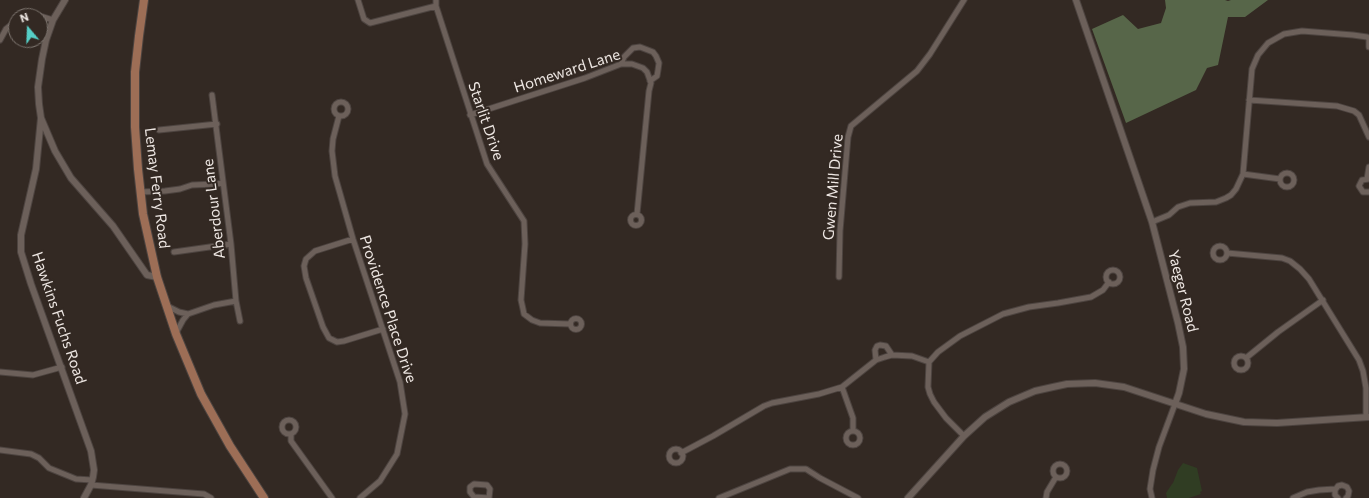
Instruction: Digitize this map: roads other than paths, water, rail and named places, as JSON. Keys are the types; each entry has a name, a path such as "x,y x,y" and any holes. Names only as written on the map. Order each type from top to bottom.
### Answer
{"main road":[{"name":"Lemay Ferry Road","path":"144,0 136,54 134,92 136,144 140,192 157,277 165,305 198,387 221,432 264,498"}],"street":[{"path":"64,0 53,20 46,40 39,80 38,96 42,118 55,151 71,178 113,226 147,274 157,277"},
{"path":"358,0 367,24 436,6"},
{"name":"Starlit Drive","path":"436,0 436,6 487,164 524,221 525,244 521,300 524,314 532,320 540,323 570,324"},
{"name":"Gwen Mill Drive","path":"839,277 840,231 848,137 851,126 917,71 930,54 964,0"},
{"name":"Yaeger Road","path":"1076,0 1152,222 1178,323 1184,359 1182,380 1175,404"},
{"path":"48,18 53,20"},
{"path":"0,40 8,27"},
{"path":"1152,222 1169,215 1178,207 1190,203 1216,202 1226,198 1231,195 1236,188 1243,174 1252,69 1258,55 1268,43 1284,34 1302,31 1367,37 1369,40 1369,47"},
{"path":"621,64 624,57 633,48 640,47 653,52 658,63 657,76 650,81 637,214"},
{"name":"Homeward Lane","path":"470,115 585,78 621,64 632,64 643,68 647,72 650,81"},
{"name":"Aberdour Lane","path":"212,95 232,244 236,301 240,321"},
{"path":"1249,100 1337,106 1354,111 1358,115 1369,137"},
{"name":"Providence Place Drive","path":"339,116 333,139 332,162 335,176 353,239 400,382 405,414 397,454 380,481 360,498"},
{"name":"Hawkins Fuchs Road","path":"42,118 36,168 20,244 22,258 91,451 94,470 92,483 84,498"},
{"path":"159,130 217,124"},
{"path":"1369,167 1368,179 1362,180 1359,186 1363,192 1369,192"},
{"path":"1243,174 1280,179"},
{"path":"140,192 180,189 192,185 223,183"},
{"path":"353,239 315,251 306,259 304,266 306,278 326,334 332,340 336,342 344,341 383,329"},
{"path":"174,252 232,244"},
{"path":"908,498 964,436 985,417 1009,402 1035,392 1066,384 1095,383 1118,386 1222,418 1254,423 1289,423 1367,417 1366,388 1363,371 1359,360 1309,279 1290,261 1282,258 1227,253"},
{"path":"964,436 946,418 932,398 928,387 929,362 938,352 954,340 1003,314 1029,307 1091,297 1103,290 1109,282"},
{"path":"1246,358 1278,332 1323,300"},
{"path":"176,334 183,320 188,314 214,305 236,301"},
{"path":"165,305 179,312 188,314"},
{"path":"876,360 875,350 877,346 880,345 886,346 892,355"},
{"path":"682,453 764,406 772,403 819,394 842,387 876,360 892,355 912,356 929,362"},
{"path":"0,372 33,375 62,367"},
{"path":"842,387 853,418 853,431"},
{"path":"1152,498 1150,489 1153,470 1159,447 1175,404"},
{"path":"291,434 291,441 332,498"},
{"path":"0,450 31,454 40,458 49,468 76,479 92,483 204,494 211,498"},
{"path":"719,498 790,469 806,469 858,498"},
{"path":"1046,498 1047,492 1056,477"},
{"path":"1293,498 1307,492 1335,489 1340,485 1347,487 1349,493 1346,498"},
{"path":"1335,489 1335,494 1338,498"}]}
